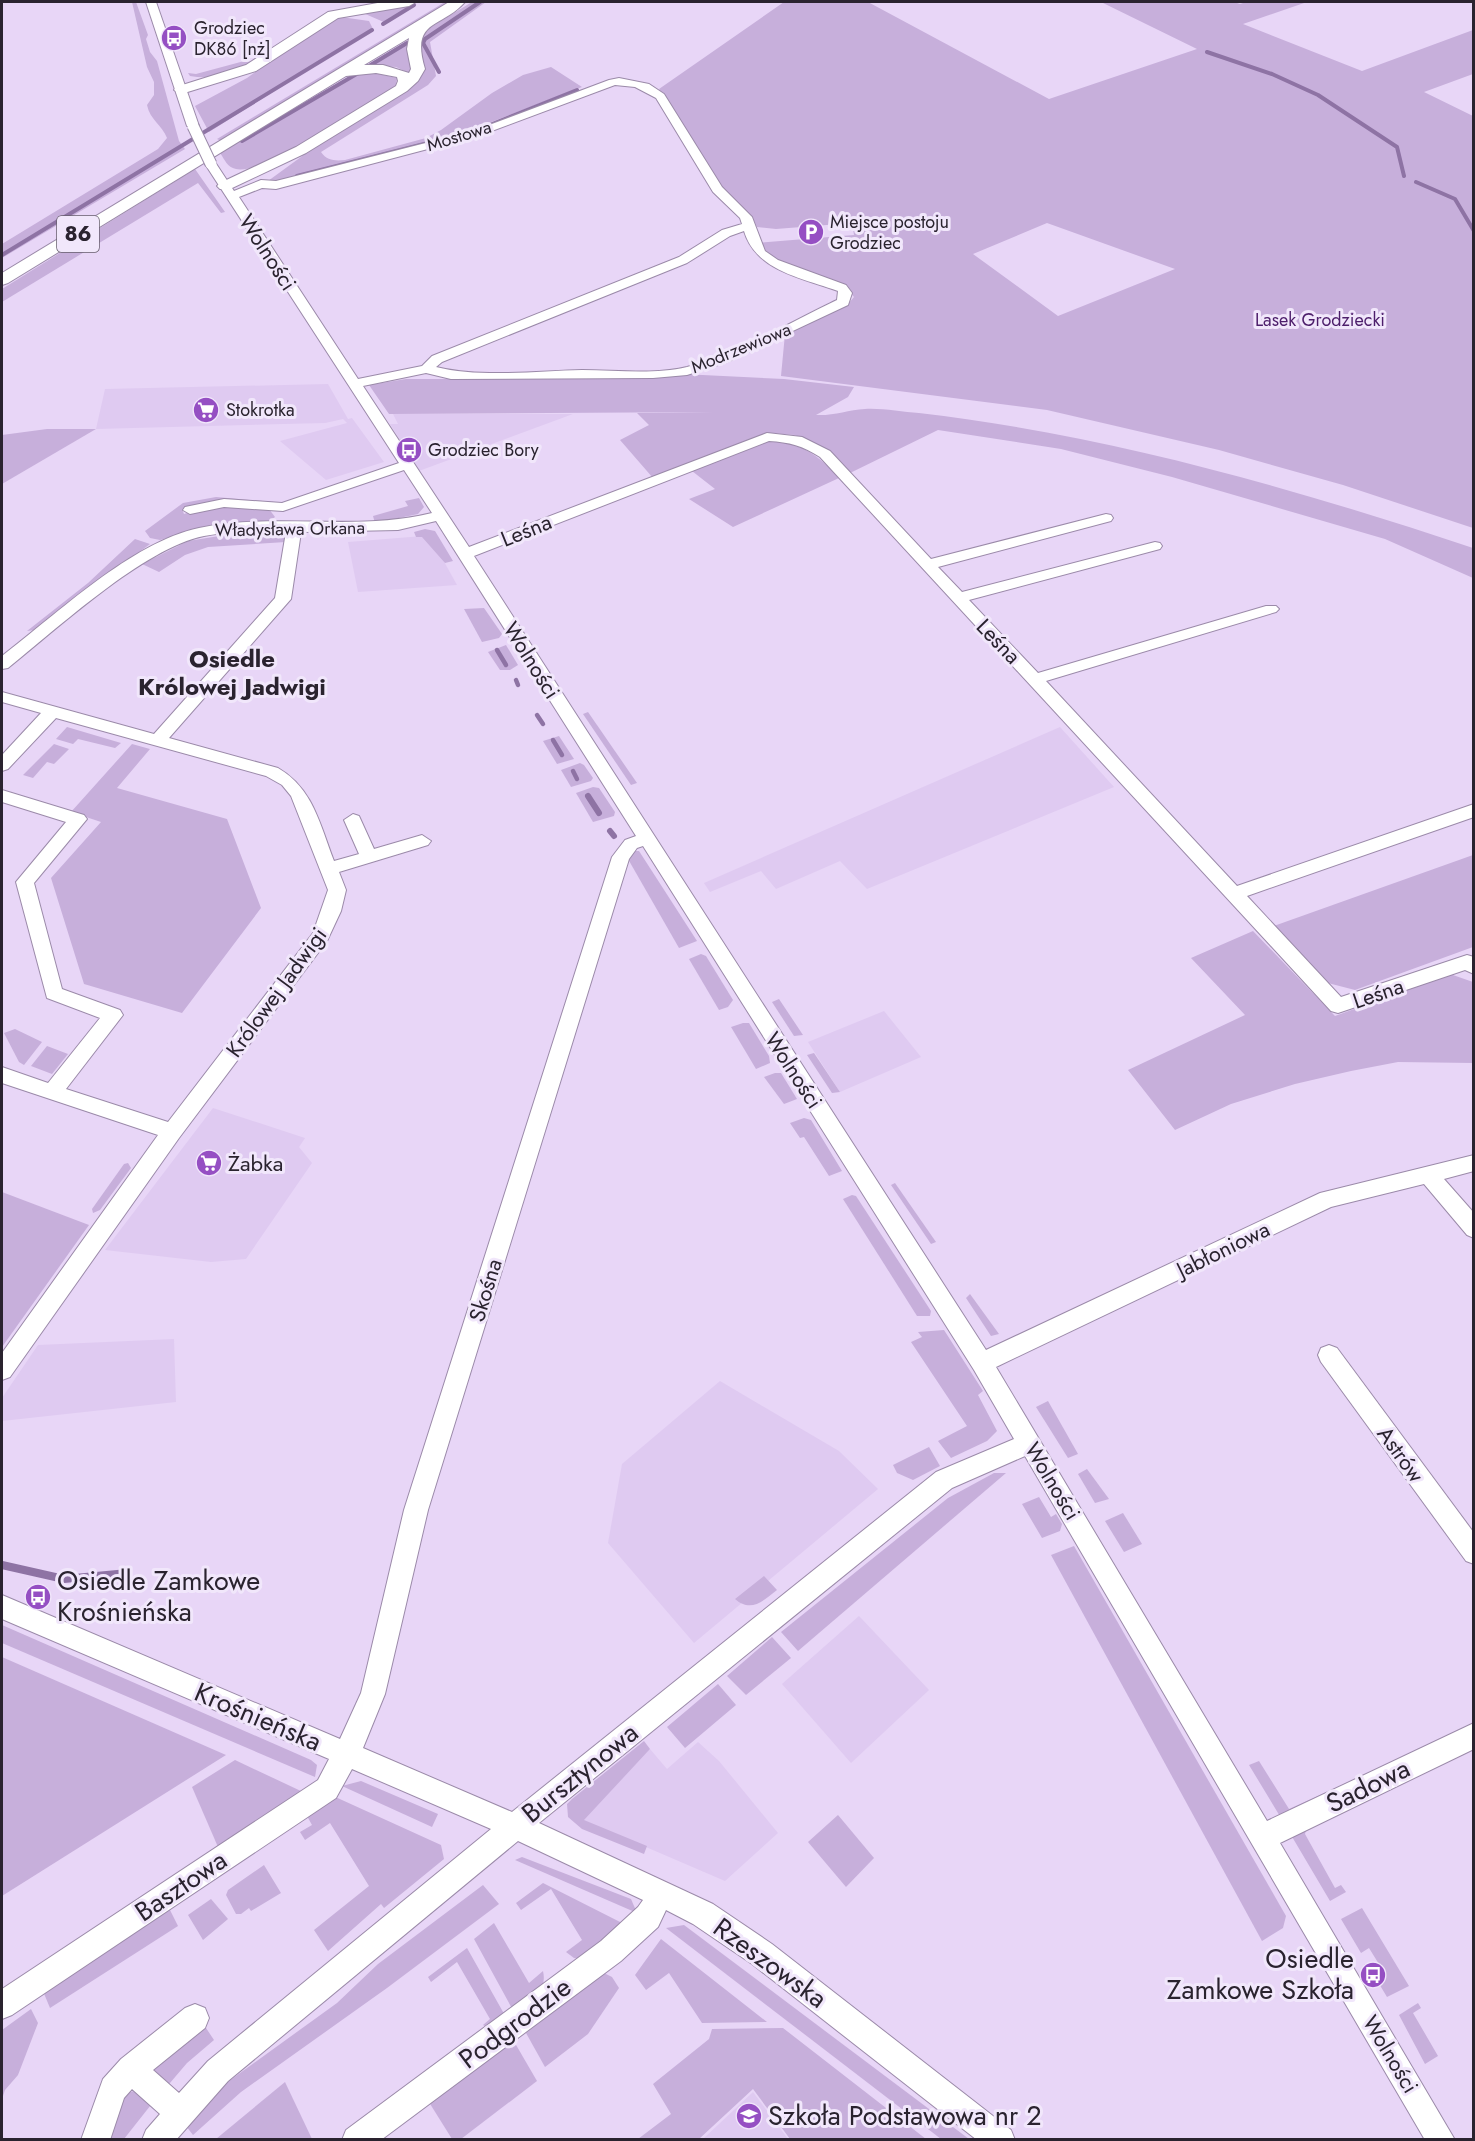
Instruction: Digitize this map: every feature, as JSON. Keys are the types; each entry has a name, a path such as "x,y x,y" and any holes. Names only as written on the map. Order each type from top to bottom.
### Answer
{"main road":[{"path":"182,95 251,68 333,15 357,9 409,2"},
{"name":"86","path":"2,264 437,2"},
{"name":"86","path":"2,280 458,2"},
{"path":"333,15 360,15 371,19"},
{"path":"228,191 258,179 402,88 418,69 412,55 414,37 428,20"},
{"path":"182,95 222,89 245,75 251,68"},
{"path":"331,79 361,69 388,69 404,75 402,88"},
{"path":"176,75 216,80"},
{"path":"213,167 258,179"}],"street":[{"name":"Wolności","path":"151,2 193,126 213,167 465,554 982,1363 1441,2139"},
{"name":"Mostowa","path":"258,179 276,185 477,133 613,82 624,81 653,89"},
{"name":"Modrzewiowa","path":"354,384 426,369 451,375 653,374 687,371 722,359 843,302 847,296 842,288 774,262 760,253 754,243 746,217 717,189 660,96 653,89"},
{"name":"Modrzewiowa","path":"426,369 437,359 683,260 726,233 750,226"},
{"name":"Leśna","path":"465,554 767,437 787,437 809,443 825,454 1338,1006 1467,962 1473,967"},
{"path":"190,510 224,503 283,507 406,465"},
{"path":"158,740 283,599 286,527 283,507"},
{"name":"Władysława Orkana","path":"2,664 135,561 174,540 201,532 231,528 398,526 440,516"},
{"path":"928,565 1106,518"},
{"path":"958,598 1155,546"},
{"path":"1035,679 1271,609"},
{"name":"Królowej Jadwigi","path":"2,697 272,772 288,781 299,794 337,890 332,912 321,936 172,1132 2,1370"},
{"path":"2,765 53,711"},
{"path":"2,795 78,819 25,882 54,993 113,1015 52,1091"},
{"path":"1234,894 1473,810"},
{"path":"353,820 369,857"},
{"name":"Skośna","path":"346,1754 373,1694 416,1510 621,857 631,844 646,839"},
{"path":"328,869 422,841"},
{"path":"2,1075 172,1132"},
{"name":"Jabłoniowa","path":"982,1363 1327,1199 1473,1163"},
{"path":"1427,1173 1473,1229"},
{"name":"Astrów","path":"1329,1355 1473,1553"},
{"name":"Bursztynowa","path":"156,2139 218,2071 515,1826 944,1480 1030,1443"},
{"name":"Krośnieńska","path":"2,1607 515,1826"},
{"name":"Sadowa","path":"1263,1837 1473,1735"},
{"name":"Basztowa","path":"2,2005 327,1789 346,1754"},
{"name":"Rzeszowska","path":"515,1826 703,1914 762,1954 1000,2139"},
{"name":"Podgrodzie","path":"356,2139 611,1951 648,1917 660,1893"},
{"path":"95,2139 114,2089 131,2069 195,2018"},
{"path":"131,2069 180,2113"}],"shaded area":[{"path":"328,384 348,419 352,418 384,462 326,480 280,441 347,423 343,419 325,423 96,429 105,389"},
{"path":"393,414 573,414 419,471 390,424 398,424"},
{"path":"423,536 437,549 457,585 358,592 348,542"},
{"path":"1060,727 1114,787 867,889 840,861 776,889 761,871 710,892 704,883"},
{"path":"884,1011 921,1057 840,1092 808,1042"},
{"path":"213,1108 305,1138 299,1147 312,1163 246,1259 211,1262 105,1250"},
{"path":"174,1339 176,1402 2,1421 2,1398 38,1345"},
{"path":"720,1381 839,1451 878,1489 694,1643 608,1543 622,1464"},
{"path":"859,1616 929,1690 851,1763 782,1684"},
{"path":"698,1742 719,1761 778,1833 725,1881 583,1820 650,1749 667,1769"},
{"name":"Szkoła Podstawowa nr 2","path":"753,2092 788,2139 703,2139"}],"green space":[{"path":"132,2 136,2 148,35 146,39 150,52 157,61 179,141 185,149 2,258 2,244 158,149 167,138 147,105 154,95 154,82 147,67"},
{"path":"445,2 450,2 221,141 217,139"},
{"path":"472,2 486,2 430,42 436,76 428,85 321,152 323,155 332,160 345,160 426,138 523,75 551,67 582,87 463,133 282,181 268,181 316,146 417,82 421,75 419,40 431,27"},
{"name":"Lasek Grodziecki","path":"784,2 868,2 1049,99 1197,49 1101,2 1234,2 1240,4 1246,2 1307,2 1243,24 1362,71 1473,30 1473,74 1424,92 1473,116 1473,528 1343,485 1219,450 1047,410 781,376 785,334 848,304 854,297 843,284 779,261 755,243 854,235 852,223 776,229 757,227 752,217 720,190 659,89","holes":["1047,223 1175,269 1058,316 973,254"]},
{"path":"417,4 386,23 363,13"},
{"path":"341,17 369,21 373,29 209,132 195,106 247,78 324,23"},
{"path":"408,43 411,74 396,67 370,65"},
{"path":"248,60 252,63 222,75 198,77 190,76 188,73 196,74"},
{"path":"370,72 397,78 396,88 291,151 268,162 249,168 236,169 228,165 220,153 355,75"},
{"path":"195,169 225,212 221,213 198,183 2,302 2,289"},
{"path":"682,374 784,379 854,387 848,397 816,415 872,409 919,413 1060,435 1199,466 1337,505 1473,548 1473,578 1385,539 1172,477 1061,449 938,430 848,474 819,446 795,435 771,433 653,478 620,440 649,425 637,413 713,412 389,414 369,385 406,379 538,379"},
{"path":"47,429 96,429 2,484 2,435"},
{"path":"773,440 810,452 839,478 733,527 689,499 715,489 692,471"},
{"path":"216,497 275,502 215,501 182,509 184,514 212,505 269,509 275,517 269,522 208,526 160,540 150,538 145,531 183,503"},
{"path":"419,498 424,507 418,514 375,523 373,516 408,506 405,501"},
{"path":"425,529 435,531 453,561 445,563 422,537 416,537 414,532"},
{"path":"244,532 288,532 286,542 208,547 185,555 159,572 142,564 188,541"},
{"path":"135,539 150,544 35,630 27,631 88,583"},
{"path":"484,608 502,634 499,638 482,642 464,609"},
{"path":"506,645 518,665 510,670 500,670 488,652"},
{"path":"588,712 637,783 631,785 583,714"},
{"path":"67,727 121,743 115,748 78,739 73,744 56,739"},
{"path":"559,736 574,759 557,764 543,741"},
{"path":"54,744 69,749 54,764 47,762 33,778 23,775"},
{"path":"132,744 150,749 117,788 227,819 261,908 182,1013 84,984 51,878 101,822 71,812"},
{"path":"580,763 593,778 591,781 571,787 561,770"},
{"path":"593,787 599,788 615,812 614,816 593,822 576,793"},
{"path":"634,851 639,851 697,941 679,948 628,859"},
{"path":"1473,855 1473,947 1355,990 1324,982 1271,927"},
{"path":"1253,931 1335,1016 1450,974 1473,982 1473,1063 1398,1062 1351,1071 1295,1084 1231,1104 1175,1130 1128,1070 1245,1015 1191,958"},
{"path":"701,954 706,956 733,1000 728,1007 719,1010 689,959"},
{"path":"779,999 803,1035 794,1036 772,1002"},
{"path":"749,1023 769,1056 770,1063 756,1069 731,1027"},
{"path":"15,1029 42,1042 24,1065 19,1062 4,1033"},
{"path":"47,1046 68,1054 52,1074 31,1066"},
{"path":"814,1053 840,1092 832,1093 807,1055"},
{"path":"781,1073 797,1099 784,1104 764,1077"},
{"path":"804,1118 811,1120 842,1171 829,1176 804,1137 800,1138 790,1123"},
{"path":"128,1163 131,1168 100,1210 93,1213 92,1209 124,1164"},
{"path":"895,1183 936,1242 931,1244 891,1185"},
{"path":"2,1192 89,1225 2,1347"},
{"path":"852,1195 856,1196 931,1311 930,1316 917,1316 843,1199"},
{"path":"970,1294 999,1334 991,1336 966,1298"},
{"path":"944,1330 983,1391 978,1395 997,1431 987,1441 951,1458 938,1441 967,1426 911,1342 922,1337 918,1332"},
{"path":"1048,1401 1078,1454 1068,1458 1036,1407"},
{"path":"929,1447 940,1466 913,1480 897,1473 893,1465"},
{"path":"1087,1469 1109,1499 1095,1503 1078,1474"},
{"path":"994,1473 1006,1473 798,1651 781,1632 948,1498"},
{"path":"1039,1497 1051,1517 1056,1514 1062,1524 1060,1531 1042,1538 1022,1504"},
{"path":"1123,1513 1142,1544 1124,1552 1105,1521"},
{"path":"1074,1546 1286,1916 1283,1928 1262,1941 1051,1555"},
{"path":"764,1576 777,1590 757,1604 746,1605 735,1599"},
{"path":"2,1625 311,1760 317,1765 315,1777 2,1643"},
{"path":"772,1637 791,1658 746,1695 727,1676"},
{"path":"2,1657 226,1755 2,1896"},
{"path":"718,1684 736,1705 685,1748 667,1727"},
{"path":"644,1741 650,1749 584,1820 647,1846 644,1854 582,1829 568,1817 567,1804"},
{"path":"235,1760 303,1792 218,1847 192,1787"},
{"path":"1259,1761 1289,1809 1355,1779 1281,1818 1249,1765"},
{"path":"361,1781 438,1814 432,1827 342,1786"},
{"path":"331,1795 441,1845 444,1859 384,1908 381,1904 328,1951 314,1930 369,1886 330,1823 305,1840 300,1832 312,1825 307,1816"},
{"path":"838,1815 874,1858 846,1887 808,1842"},
{"path":"1307,1827 1305,1834 1335,1888 1341,1885 1346,1892 1330,1901 1291,1835"},
{"path":"522,1857 631,1899 637,1913 515,1860"},
{"path":"264,1865 281,1893 251,1911 249,1908 241,1914 236,1914 226,1895 228,1890"},
{"path":"543,1883 626,1925 582,1959 574,1958 566,1952 582,1940 551,1889 521,1910 516,1903"},
{"path":"483,1885 499,1904 387,1988 241,2092 193,2135 186,2126 198,2108 229,2081 337,2003 378,1964"},
{"path":"211,1899 228,1919 203,1940 188,1915"},
{"path":"165,1900 178,1926 50,2008 40,1984"},
{"path":"1362,1908 1409,1986 1387,1997 1375,1977 1382,1969 1369,1948 1361,1953 1341,1919"},
{"path":"494,1923 529,1983 543,1971 543,1985 540,1991 515,2014 474,1939"},
{"path":"684,1925 969,2139 941,2139 666,1928"},
{"path":"661,1939 767,2022 702,2023 669,1973 646,1990 635,1975"},
{"path":"467,1948 507,2019 488,2028 483,2025 490,2019 457,1962 431,1982 428,1977"},
{"path":"604,1973 612,1977 619,1988 588,2034 545,2067 526,2033"},
{"path":"1418,2003 1421,2008 1413,2013 1438,2056 1425,2064 1399,2015"},
{"path":"31,2009 38,2023 18,2075 5,2090 2,2099 2,2030"},
{"path":"204,2025 214,2040 187,2063 164,2090 147,2065"},
{"path":"783,2028 926,2139 790,2139 753,2089 699,2139 638,2139 671,2114 653,2084 709,2039 712,2029"},
{"path":"512,2038 537,2081 461,2139 452,2139 427,2099"},
{"path":"285,2082 312,2139 216,2139"},
{"path":"134,2091 142,2092 154,2101 124,2139 104,2140 124,2094"}],"waterway":[{"path":"439,72 423,43 425,39 480,2"},
{"path":"383,24 414,5"},
{"path":"2,255 372,30"},
{"path":"369,66 407,43"},
{"path":"1207,52 1272,74 1318,95 1397,147 1404,176"},
{"path":"242,141 360,72"},
{"path":"480,129 577,90"},
{"path":"297,176 444,139"},
{"path":"1416,182 1455,199 1474,231"},
{"path":"497,650 506,665"},
{"path":"516,680 518,685"},
{"path":"537,715 543,724"},
{"path":"553,740 562,755"},
{"path":"573,771 577,779"},
{"path":"588,796 599,813"},
{"path":"610,831 614,836"},
{"path":"2,1565 64,1579 128,1573"}],"place":[{"name":"Grodziec DK86 [nż]","path":"174,38"},
{"name":"Miejsce postoju Grodziec","path":"811,232"},
{"name":"Stokrotka","path":"206,410"},
{"name":"Grodziec Bory","path":"409,450"},
{"name":"Żabka","path":"209,1163"},
{"name":"Osiedle Zamkowe Krośnieńska","path":"38,1597"},
{"name":"Osiedle Zamkowe Szkoła","path":"1373,1975"},
{"name":"Szkoła Podstawowa nr 2","path":"749,2116"}],"district":[{"name":"Osiedle Królowej Jadwigi","path":"232,673"}]}
